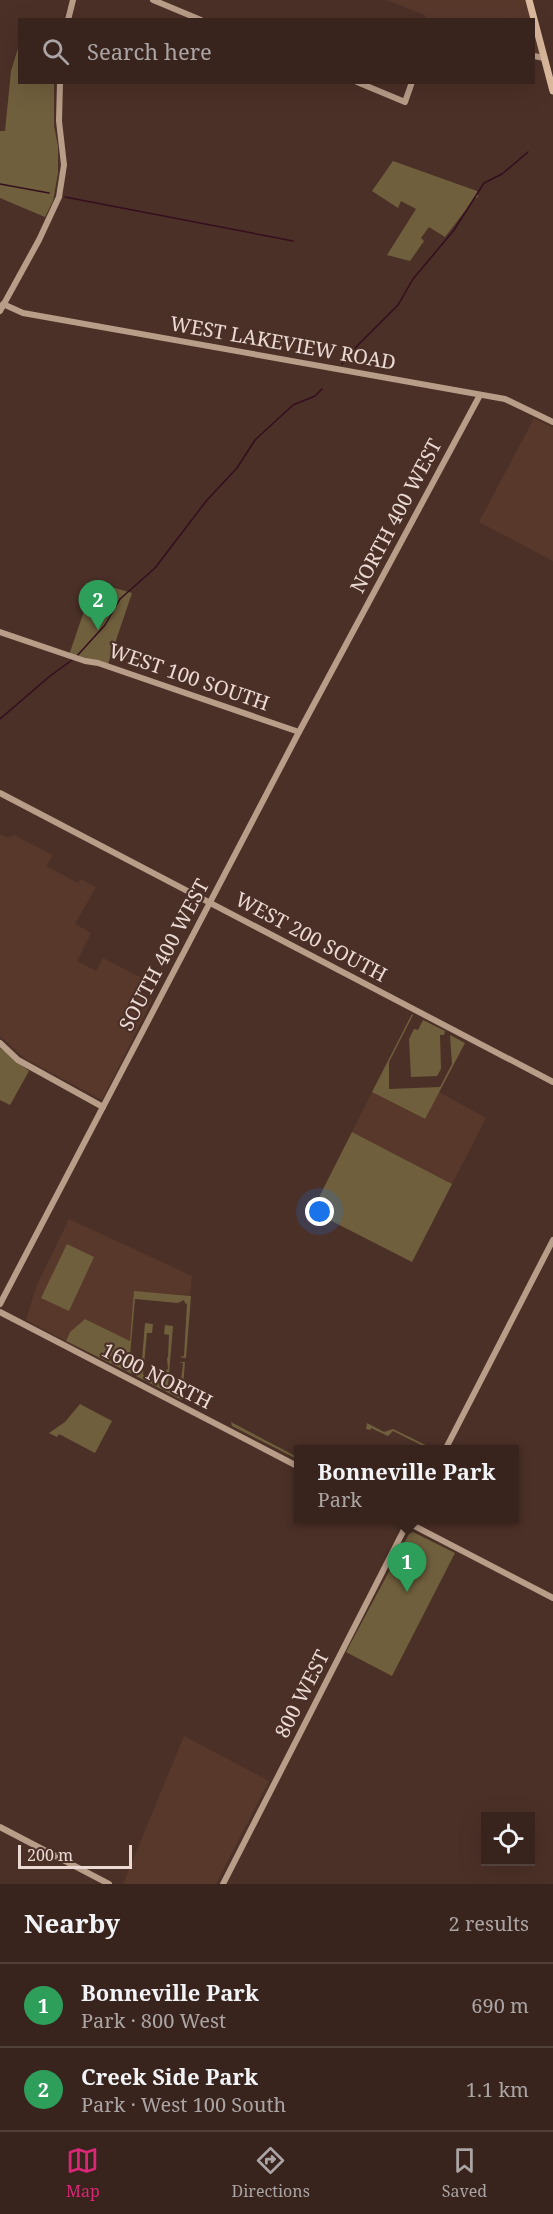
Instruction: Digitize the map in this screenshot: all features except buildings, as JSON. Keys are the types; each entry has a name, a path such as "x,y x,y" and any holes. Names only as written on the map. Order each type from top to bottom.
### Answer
{"main road":[{"path":"529,0 534,18"},
{"path":"535,23 553,91"}],"street":[{"path":"68,18 73,0"},
{"path":"153,0 196,18"},
{"path":"535,56 544,58"},
{"path":"2,307 44,230 59,197 64,165 59,122 60,84"},
{"path":"362,84 405,102 411,84"},
{"name":"WEST LAKEVIEW ROAD","path":"2,307 505,399 553,422"},
{"name":"NORTH 400 WEST","path":"342,651 480,395"},
{"name":"WEST 100 SOUTH","path":"0,632 299,732"},
{"name":"SOUTH 400 WEST","path":"0,1304 342,651"},
{"name":"WEST 200 SOUTH","path":"0,793 553,1082"},
{"path":"0,1043 18,1060 103,1107"},
{"path":"447,1445 553,1240"},
{"name":"1600 NORTH","path":"0,1312 294,1464"},
{"name":"800 WEST","path":"223,1884 408,1523"},
{"path":"413,1523 553,1598"},
{"path":"0,1827 109,1884"},
{"path":"92,1884 95,1877"}],"shaded area":[{"path":"387,0 530,0 534,18 426,18"},
{"path":"535,21 544,58 535,56"},
{"path":"18,48 18,84 54,84 54,126 58,146 58,173 53,201 45,217 0,198 0,131 5,131 11,71"},
{"path":"393,161 477,191 478,197 445,237 429,227 421,238 424,241 410,261 387,255 416,209 401,201 398,208 372,191"},
{"path":"534,418 553,428 553,561 479,522"},
{"path":"94,582 132,593 107,667 69,655"},
{"path":"0,834 8,838 14,835 53,855 46,866 78,883 80,879 96,887 75,924 91,933 77,961 96,971 103,958 144,979 138,992 152,1000 102,1100 24,1058 0,1036"},
{"path":"412,1014 389,1062 389,1089 440,1087 452,1064 450,1035 465,1043 425,1119 372,1092"},
{"path":"423,1020 445,1031 444,1035 440,1035 441,1069 437,1076 411,1077 409,1039 414,1029 418,1030"},
{"path":"0,1048 29,1071 10,1105 0,1100"},
{"path":"372,1092 424,1119 439,1092 486,1118 452,1184 352,1132"},
{"path":"352,1132 452,1184 412,1262 312,1211"},
{"path":"69,1219 192,1276 190,1295 135,1292 130,1341 85,1319 70,1332 66,1341 26,1320 36,1287"},
{"path":"67,1244 94,1257 69,1311 41,1298"},
{"path":"134,1291 191,1296 186,1358 179,1357 184,1356 187,1304 184,1300 178,1303 135,1299 129,1367 132,1368 132,1374 66,1341 70,1332 85,1319 130,1341"},
{"path":"145,1323 153,1324 152,1333 147,1333 143,1375 167,1377 165,1371 168,1369 169,1335 164,1334 165,1325 173,1326 168,1386 173,1387 173,1392 180,1391 183,1363 179,1362 185,1362 182,1400 136,1376 137,1370 141,1371"},
{"path":"80,1404 112,1421 95,1453 59,1434 57,1437 49,1433 65,1422"},
{"path":"231,1422 294,1455 294,1457 232,1426"},
{"path":"367,1423 384,1432 393,1429 426,1445 421,1445 393,1431 388,1436 371,1428 366,1429"},
{"path":"413,1532 455,1553 392,1676 346,1652 409,1534"},
{"path":"184,1736 269,1781 216,1884 123,1884"}],"waterway":[{"path":"342,364 398,305 413,279 454,230 484,183 502,174 528,152"},
{"path":"0,184 49,193"},
{"path":"65,197 293,241"},
{"path":"76,657 105,625 120,599 155,568 207,500 237,468 255,440 293,405 315,396 322,389"},
{"path":"0,719 72,660"}],"place":[{"name":"Creek Side Park","path":"98,630"},
{"name":"Bonneville Park","path":"407,1592"}]}
